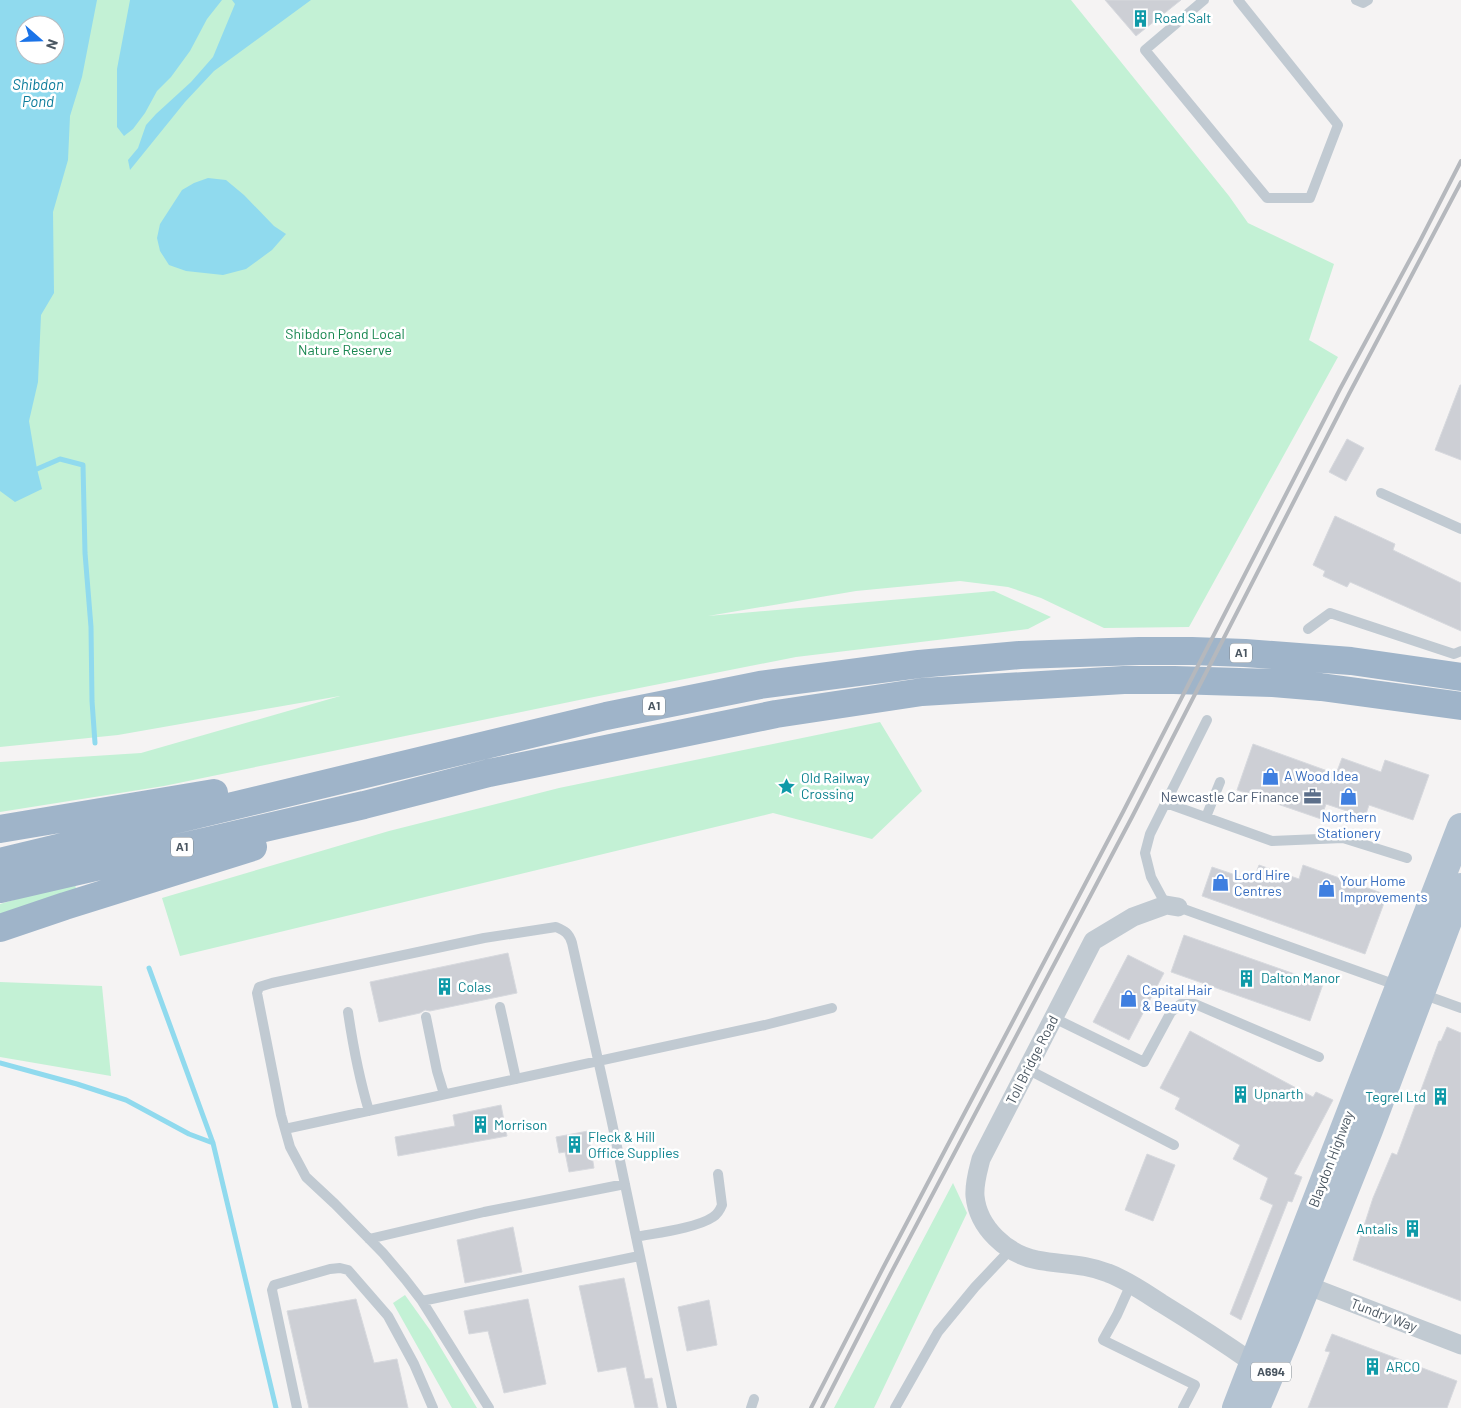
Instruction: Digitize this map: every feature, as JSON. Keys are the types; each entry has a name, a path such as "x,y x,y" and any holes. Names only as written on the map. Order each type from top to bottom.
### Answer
{"highway":[{"name":"A1","path":"0,862 606,716 760,685 919,664 1020,655 1139,650 1245,653 1351,661 1461,676"},
{"name":"A1","path":"0,889 364,805 490,773 776,714 922,692 1132,680 1174,680 1273,683 1321,687 1461,706"},
{"path":"0,830 237,789 293,791"},
{"path":"0,928 79,901 292,835 364,805"}],"main road":[{"name":"Blaydon Highway","path":"1236,1408 1456,839 1461,818"},
{"name":"Blaydon Highway","path":"1256,1408 1448,934 1461,887"},
{"path":"1268,1408 1287,1335"}],"street":[{"name":"Toll Bridge Road","path":"1172,906 1133,917 1093,941 981,1159 975,1183 975,1198 981,1215 992,1234 1010,1250 1036,1260 1082,1265 1108,1273 1131,1284 1178,1313 1253,1363"},
{"name":"Tundry Way","path":"1306,1285 1461,1345"}],"lane":[{"path":"1204,0 1145,50 1267,198 1310,198 1338,125 1238,0"},
{"path":"1356,0 1363,3 1368,0"},
{"path":"1381,493 1461,529"},
{"path":"1308,628 1330,614 1454,654 1461,651"},
{"path":"1207,720 1150,834 1145,854 1151,877 1172,906 1461,1008"},
{"path":"1206,817 1220,782"},
{"path":"1166,803 1272,841 1343,838 1408,858"},
{"path":"489,1408 422,1301 405,1279 369,1239 306,1177 290,1147 285,1129 257,993 259,987 272,983 484,938 556,927 570,935 672,1408"},
{"path":"1054,1018 1144,1062 1171,1012 1181,1004 1195,1004 1319,1058"},
{"path":"500,1007 516,1079"},
{"path":"285,1129 832,1008"},
{"path":"348,1012 354,1053 362,1090 369,1111"},
{"path":"426,1018 437,1071 444,1094"},
{"path":"1028,1069 1174,1145"},
{"path":"636,1237 692,1225 715,1217 722,1205 718,1174"},
{"path":"369,1239 484,1212 625,1184"},
{"path":"895,1408 938,1332 975,1287 1010,1250"},
{"path":"422,1301 639,1256"},
{"path":"298,1408 272,1290 274,1285 330,1268 348,1270 388,1316 414,1364 433,1408"},
{"path":"1131,1284 1103,1340 1195,1385 1183,1408"}],"green space":[{"name":"Shibdon Pond Local Nature Reserve","path":"0,0 1071,0 1229,196 1248,223 1334,264 1309,340 1338,357 1189,627 1104,628 1041,598 1008,587 960,581 856,591 708,616 994,591 1051,617 1028,629 796,657 164,786 0,812 0,762 141,753 340,696 118,735 0,747"},
{"path":"880,722 922,791 872,839 773,813 180,956 162,898 389,831 559,788"},
{"path":"75,882 76,890 0,916 0,904"},
{"path":"0,982 102,986 111,1076 0,1057"},
{"path":"953,1183 967,1213 874,1408 834,1408"},
{"path":"405,1295 430,1330 477,1408 452,1408 393,1303"}],"water":[{"name":"Shibdon Pond","path":"0,0 97,0 82,77 70,116 68,160 53,212 54,293 41,315 38,382 29,421 42,489 15,502 0,491"},
{"path":"130,0 222,0 207,19 190,51 171,77 157,91 145,113 133,129 124,136 117,127 117,69"},
{"path":"232,0 311,0 214,71 185,102 130,170 128,160 138,148 146,125 191,82 213,57 235,4"},
{"path":"208,178 226,180 244,195 274,226 286,234 272,250 246,269 223,275 186,271 169,265 160,251 157,238 160,224 182,190"}],"building":[{"name":"Road Salt","path":"1105,0 1181,0 1136,36"},
{"path":"1461,385 1461,460 1435,450"},
{"path":"1347,439 1364,448 1346,481 1329,472"},
{"path":"1335,516 1395,544 1393,550 1461,583 1461,631 1350,582 1347,587 1323,576 1325,571 1313,565"},
{"path":"1253,744 1336,774 1342,758 1381,772 1385,760 1429,775 1413,820 1369,805 1365,817 1326,804 1321,819 1237,790"},
{"path":"1259,865 1299,879 1303,865 1387,895 1365,954 1202,896 1212,867 1253,881"},
{"name":"Dalton Manor","path":"1184,935 1323,984 1310,1021 1171,972"},
{"name":"Colas","path":"508,953 517,993 430,1011 425,1010 420,1013 379,1022 370,982"},
{"name":"Capital Hair & Beauty","path":"1128,955 1164,973 1129,1040 1093,1022"},
{"name":"Antalis","path":"1447,1027 1461,1033 1461,1301 1353,1260 1373,1198 1392,1153 1397,1155 1439,1041 1441,1041"},
{"name":"Upnarth","path":"1190,1031 1313,1097 1316,1092 1333,1100 1294,1174 1302,1177 1292,1202 1288,1201 1241,1320 1230,1314 1273,1205 1260,1199 1268,1178 1233,1159 1240,1145 1175,1109 1180,1098 1160,1088"},
{"path":"501,1105 507,1136 398,1156 395,1137 455,1126 453,1115"},
{"name":"Fleck & Hill Office Supplies","path":"588,1131 594,1168 569,1172 565,1152 559,1153 556,1137"},
{"path":"1147,1154 1175,1165 1153,1221 1125,1210"},
{"path":"513,1227 522,1272 465,1283 457,1240"},
{"path":"624,1278 645,1379 652,1378 658,1408 635,1408 626,1367 598,1372 579,1286"},
{"path":"356,1299 374,1363 397,1359 408,1408 309,1408 287,1311"},
{"path":"528,1299 546,1384 504,1393 488,1331 469,1334 464,1311"},
{"path":"709,1300 717,1345 687,1351 678,1307"},
{"name":"ARCO","path":"1332,1334 1457,1381 1447,1408 1308,1408 1330,1352 1325,1351"}],"waterway":[{"path":"37,469 60,459 83,465 85,553 91,627 92,701 95,743"},
{"path":"149,968 213,1143 276,1408"},
{"path":"0,1063 77,1084 126,1100 189,1134 213,1143"}],"railway":[{"path":"811,1408 1123,812 1340,389 1461,161"},
{"path":"822,1408 891,1273 1132,817 1349,394 1461,182"}],"place":[{"name":"Road Salt","path":"1140,18"},
{"name":"A Wood Idea","path":"1270,776"},
{"name":"Old Railway Crossing","path":"787,786"},
{"name":"Newcastle Car Finance","path":"1313,797"},
{"name":"Northern Stationery","path":"1349,797"},
{"name":"Lord Hire Centres","path":"1220,883"},
{"name":"Your Home Improvements","path":"1326,889"},
{"name":"Dalton Manor","path":"1247,978"},
{"name":"Colas","path":"444,987"},
{"name":"Capital Hair & Beauty","path":"1128,998"},
{"name":"Upnarth","path":"1240,1094"},
{"name":"Tegrel Ltd","path":"1440,1097"},
{"name":"Morrison","path":"480,1125"},
{"name":"Fleck & Hill Office Supplies","path":"574,1145"},
{"name":"Antalis","path":"1412,1229"},
{"name":"ARCO","path":"1372,1367"}]}
